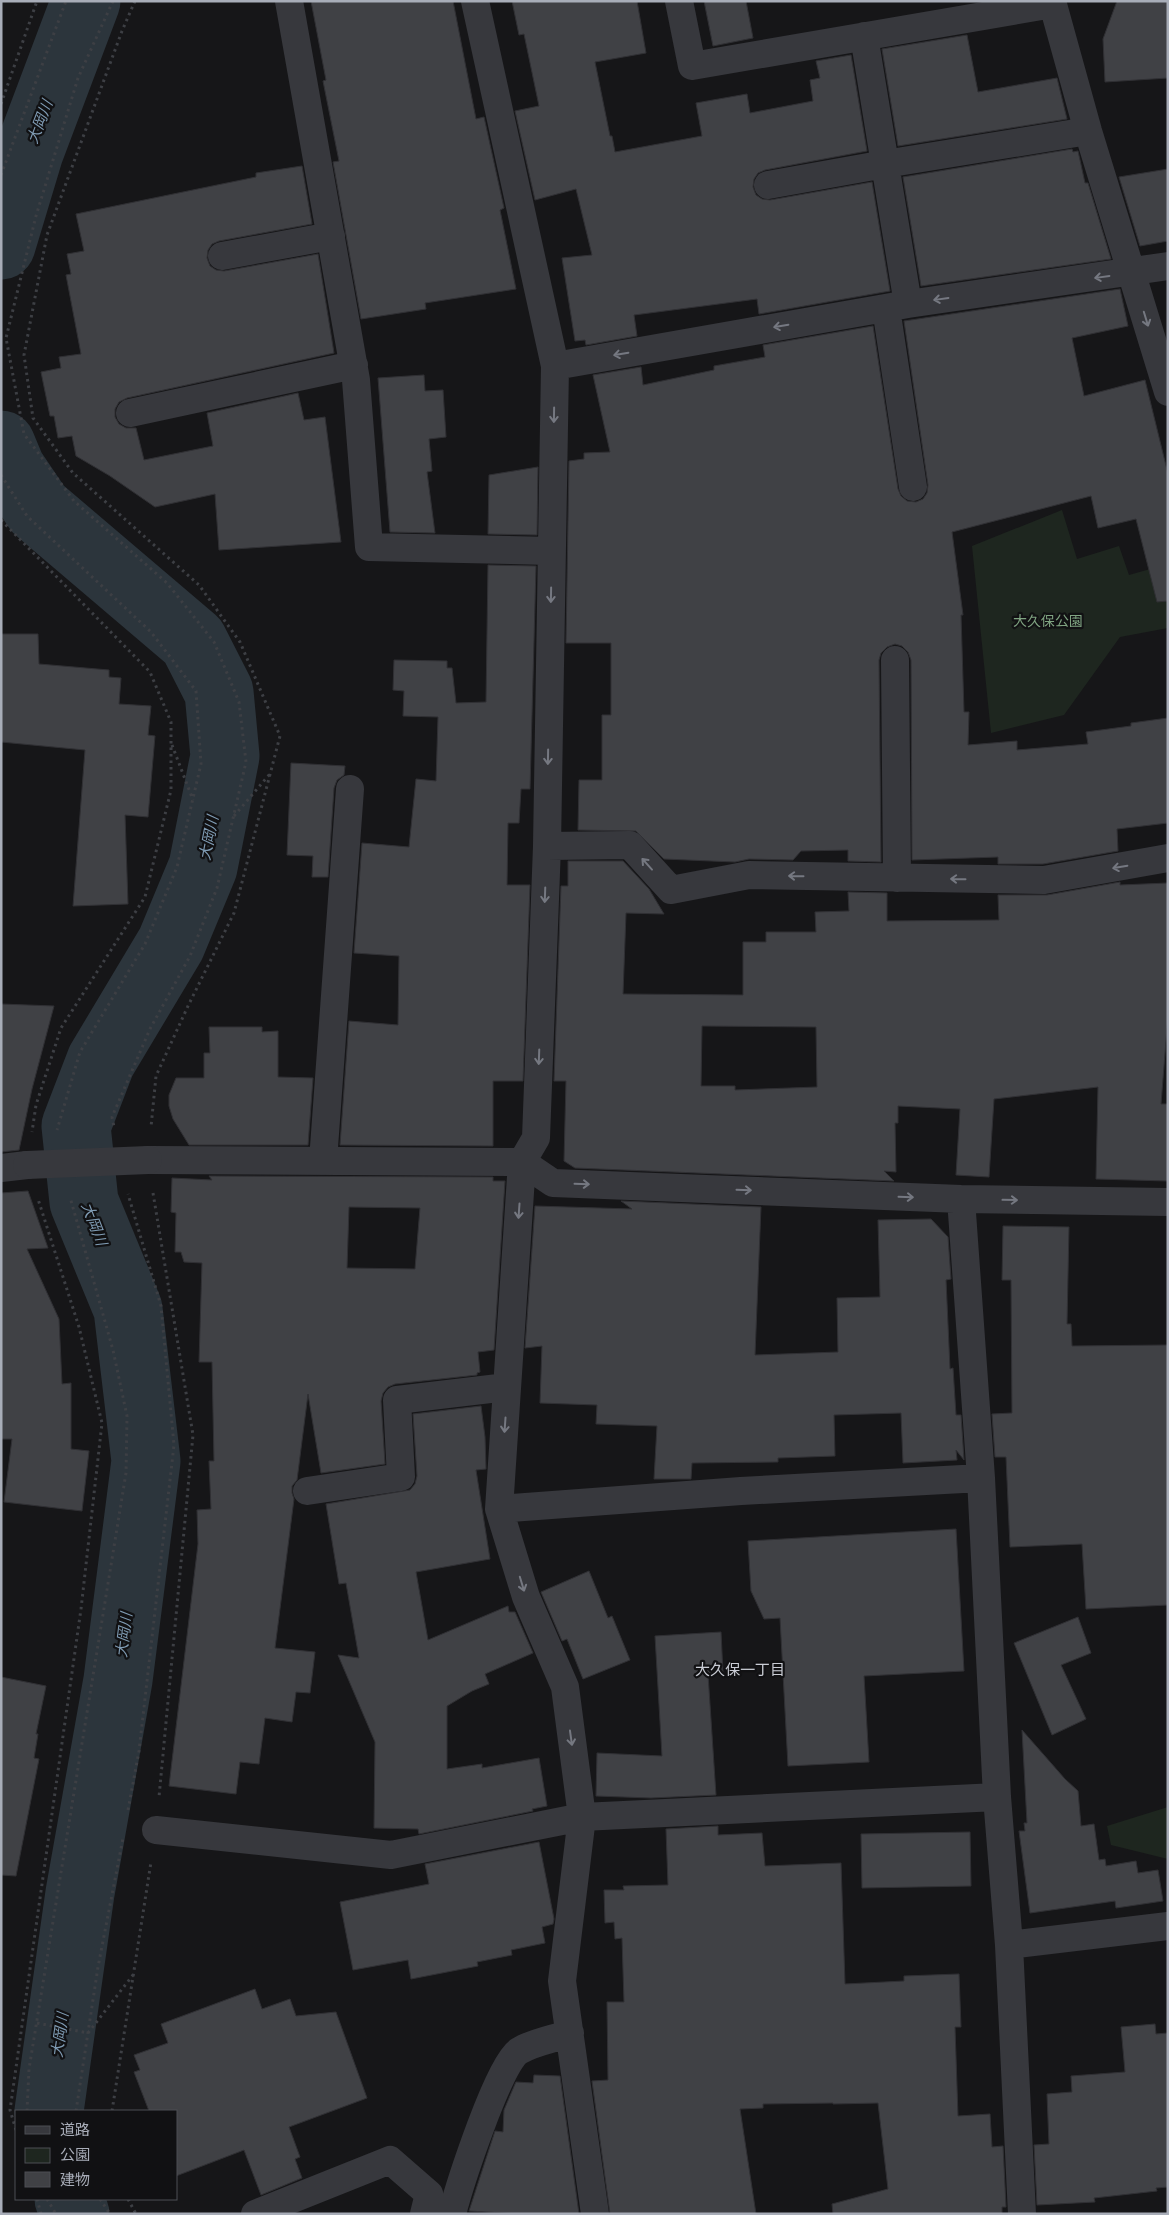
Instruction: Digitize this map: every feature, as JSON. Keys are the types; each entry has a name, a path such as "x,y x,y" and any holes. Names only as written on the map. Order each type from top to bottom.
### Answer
{"street":[{"path":"289,1 354,365 369,547 551,552"},
{"path":"475,1 555,366 547,846 536,1138 522,1162 499,1509 526,1597 565,1687 582,1817 562,1981 596,2214"},
{"path":"679,1 692,66 1052,3 1088,131 1168,392"},
{"path":"864,36 885,164 913,487"},
{"path":"768,186 885,164 1088,131"},
{"path":"222,256 331,236"},
{"path":"555,366 897,306 1168,266"},
{"path":"130,413 354,365"},
{"path":"895,660 897,878"},
{"path":"323,1161 350,789"},
{"path":"547,846 630,845 671,890 749,875 1044,880 1168,858"},
{"path":"14,1166 148,1160 522,1162 553,1183 961,1199 1168,1202"},
{"path":"961,1199 981,1478 997,1797 1009,1945 1022,2214"},
{"path":"307,1491 401,1477 397,1400 507,1387"},
{"path":"499,1509 741,1491 981,1478"},
{"path":"156,1830 391,1855 582,1817 997,1797"},
{"path":"1009,1945 1168,1926"},
{"path":"452,2214 460,2180 504,2069 518,2051 570,2033"},
{"path":"255,2214 390,2160 429,2194 424,2214"}],"path":[{"path":"1,104 36,1"},
{"path":"1,175 66,1"},
{"path":"113,1 78,78 36,216 6,338 24,434 74,501 167,583 214,642 239,702 246,762 214,896 190,956 150,1029 112,1118 116,1136"},
{"path":"112,2110 156,1830 193,1435 148,1160 156,1076 234,913 280,736 240,642 199,585 73,473 33,418 24,355 46,235 122,30 135,1"},
{"path":"1,475 26,516 150,632 196,691 201,764 177,866 145,944 80,1052 57,1130"},
{"path":"1,520 150,672 171,722 172,742 171,790 145,897 61,1028 14,1166 79,1327 102,1423 81,1609 10,2110 15,2127"},
{"path":"172,742 193,800"},
{"path":"234,816 270,774"},
{"path":"27,2110 29,2069 126,1473 127,1416 113,1350 69,1188"},
{"path":"126,1820 139,1751 174,1445 161,1306 128,1190"},
{"path":"76,2110 124,1830"},
{"path":"88,2033 133,1974"},
{"path":"37,2023 88,2033"},
{"path":"37,2200 41,2214"},
{"path":"48,2200 56,2214"},
{"path":"101,2200 110,2214"},
{"path":"129,2200 136,2214"}],"green space":[{"name":"大久保公園","path":"1062,510 1077,559 1119,546 1129,575 1168,564 1168,628 1120,637 1064,715 991,733 972,546"},
{"path":"1168,1807 1168,1859 1111,1845 1107,1826"}],"building":[{"path":"311,1 453,1 476,119 484,117 504,208 500,210 516,289 425,303 426,309 361,319 333,162 339,161 323,81 326,80"},
{"path":"512,1 637,1 646,53 595,62 615,152 702,136 696,103 747,94 750,113 813,101 810,80 820,78 816,61 851,55 867,151 765,170 758,173 754,179 753,187 756,195 762,199 770,200 872,182 890,291 759,314 757,299 634,315 637,336 586,345 585,340 575,341 562,258 592,255 576,189 535,200 515,111 539,106 524,34 519,35"},
{"path":"704,1 746,1 753,38 713,46"},
{"path":"1117,1 1168,1 1168,78 1105,82 1103,39"},
{"path":"967,35 978,92 1057,78 1067,119 898,146 882,49"},
{"path":"1072,149 1073,152 1078,151 1085,183 1088,183 1111,259 921,286 903,177"},
{"path":"302,166 312,224 219,241 212,244 208,250 207,258 210,266 216,270 224,271 318,254 334,353 127,398 119,402 115,409 115,417 119,424 126,428 136,428 144,460 213,446 207,413 298,393 304,420 325,417 341,542 219,550 215,494 155,507 110,476 76,456 72,436 58,438 54,416 50,416 41,372 61,368 59,357 81,354 66,275 71,274 67,254 84,251 76,214 256,177 256,173"},
{"path":"1168,169 1168,241 1140,246 1119,177"},
{"path":"1120,289 1128,326 1072,338 1084,396 1145,380 1168,474 1168,601 1157,602 1136,519 1098,528 1091,496 952,532 963,615 961,615 964,712 969,712 968,745 1017,741 1017,750 1088,744 1086,732 1131,726 1131,723 1168,718 1168,823 1117,829 1118,851 1043,864 998,864 998,857 912,860 911,660 908,652 902,646 895,644 887,647 881,653 879,660 881,862 848,861 848,850 801,851 793,860 749,859 735,862 664,859 636,831 578,830 579,780 602,780 602,715 611,715 611,643 566,643 569,461 584,459 584,453 610,452 593,375 641,367 643,385 714,370 714,366 765,357 763,345 873,326 898,489 901,496 907,501 916,502 923,499 927,493 928,485 904,321"},
{"path":"424,375 425,391 443,390 446,437 429,439 432,471 427,472 435,533 390,532 378,378"},
{"path":"538,467 537,535 488,534 489,475"},
{"path":"488,565 536,566 530,789 521,789 519,823 508,823 507,885 530,885 523,1081 493,1081 493,1146 340,1145 349,1021 398,1025 399,956 354,953 362,843 409,847 416,779 436,781 438,717 403,716 404,691 393,690 394,660 447,661 447,668 452,668 456,703 486,702"},
{"path":"1,634 38,634 39,664 109,670 109,677 121,678 119,704 151,706 148,735 155,736 148,817 125,815 128,904 73,906 85,750 1,742"},
{"path":"291,763 345,766 344,775 337,780 334,788 328,877 312,877 313,856 287,855"},
{"path":"568,861 623,861 649,889 664,914 626,913 623,994 743,995 743,942 766,942 766,932 816,932 815,912 849,911 848,892 887,893 887,921 999,920 998,895 1047,895 1120,882 1120,885 1168,883 1168,1015 1161,1104 1168,1104 1168,1181 1096,1179 1098,1087 994,1099 989,1177 956,1175 960,1109 898,1106 898,1123 895,1123 896,1172 884,1171 894,1181 575,1168 564,1161 566,1081 554,1081 561,886 568,886","holes":["702,1026 816,1027 817,1087 735,1090 735,1086 701,1086"]},
{"path":"1,1004 54,1006 32,1089 19,1150 1,1152"},
{"path":"209,1027 262,1027 262,1032 278,1031 278,1077 313,1078 308,1145 189,1145 173,1119 169,1106 169,1095 176,1078 204,1078 204,1053 210,1053"},
{"path":"209,1176 493,1177 493,1181 505,1181 494,1350 478,1352 480,1372 477,1375 395,1384 388,1387 383,1393 381,1401 385,1464 321,1473 308,1394 297,1480 292,1486 294,1499 275,1648 315,1652 310,1693 296,1692 292,1722 265,1718 259,1764 240,1762 236,1794 169,1786 198,1544 197,1510 211,1509 209,1461 214,1461 212,1362 199,1362 202,1263 184,1262 181,1252 175,1252 176,1213 171,1212 172,1178 212,1180","holes":["349,1207 420,1208 415,1269 347,1268"]},
{"path":"28,1191 48,1248 27,1249 59,1319 62,1384 71,1383 71,1449 89,1451 82,1511 4,1502 12,1439 1,1439 1,1193"},
{"path":"621,1201 761,1207 755,1355 838,1352 837,1298 880,1297 878,1220 931,1219 948,1237 951,1279 946,1280 950,1369 953,1368 956,1415 961,1415 964,1460 956,1450 957,1460 903,1463 901,1413 834,1415 835,1456 778,1458 778,1462 692,1463 691,1479 654,1479 657,1426 596,1424 597,1405 540,1403 542,1346 525,1348 535,1206 632,1209"},
{"path":"1003,1226 1069,1227 1067,1324 1071,1324 1072,1346 1168,1345 1168,1605 1086,1609 1082,1544 1010,1547 1006,1457 995,1457 992,1414 1012,1413 1011,1280 1002,1280"},
{"path":"481,1406 485,1437 486,1469 476,1470 490,1559 416,1572 428,1640 508,1606 509,1612 515,1612 533,1653 485,1674 489,1684 472,1691 447,1706 447,1769 482,1764 482,1768 539,1758 547,1806 532,1809 533,1811 419,1834 418,1829 374,1828 375,1742 338,1655 359,1658 346,1583 339,1584 326,1504 410,1490 415,1484 417,1476 413,1414"},
{"path":"956,1529 964,1671 864,1676 869,1762 788,1766 780,1618 764,1619 751,1591 748,1541"},
{"path":"589,1571 608,1618 612,1616 630,1660 583,1679 567,1639 562,1641 541,1592"},
{"path":"1078,1617 1091,1653 1061,1665 1086,1719 1052,1735 1014,1643"},
{"path":"721,1632 723,1673 708,1674 716,1795 651,1798 596,1796 597,1753 662,1756 655,1636"},
{"path":"1,1677 46,1686 36,1734 38,1734 34,1758 39,1759 16,1876 1,1875"},
{"path":"1022,1730 1078,1791 1081,1826 1094,1824 1099,1860 1105,1859 1106,1866 1136,1861 1138,1873 1158,1870 1163,1901 1116,1908 1115,1901 1030,1913 1019,1831 1025,1831 1024,1823 1027,1823"},
{"path":"718,1826 718,1835 762,1833 765,1866 841,1863 845,1984 904,1981 904,1976 959,1974 961,2027 955,2027 958,2116 990,2114 992,2147 1003,2146 1006,2207 1002,2207 1002,2214 833,2214 832,2204 888,2189 878,2103 833,2103 763,2104 763,2108 740,2109 756,2214 610,2214 592,2081 608,2080 607,2002 624,2002 622,1938 615,1939 614,1922 605,1923 604,1890 624,1890 623,1886 668,1885 666,1829"},
{"path":"970,1832 971,1886 862,1888 861,1834"},
{"path":"539,1842 554,1919 553,1924 542,1927 545,1943 511,1950 512,1955 477,1962 478,1966 411,1979 408,1960 353,1970 340,1902 429,1884 425,1864"},
{"path":"255,1989 262,2009 290,1999 296,2016 336,2012 367,2098 289,2127 300,2157 295,2159 302,2178 261,2195 244,2150 178,2175 178,2110 149,2110 134,2072 140,2070 134,2055 168,2043 161,2024"},
{"path":"1155,2024 1156,2034 1168,2033 1168,2187 1156,2188 1157,2191 1094,2198 1095,2202 1037,2205 1034,2145 1049,2144 1047,2094 1072,2092 1071,2076 1125,2072 1121,2027"},
{"path":"534,2075 560,2076 579,2214 520,2214 469,2211 495,2131 503,2132 504,2110 515,2084 516,2082 533,2083"}],"waterway":[{"name":"大岡川","path":"1,245 29,152 86,1"},
{"name":"大岡川","path":"1,445 11,469 38,509 193,641 219,692 225,756 203,867 171,944 101,1061 76,1126 84,1202 128,1309 146,1461 118,1680 80,1893 49,2110"},
{"name":"大岡川","path":"69,2200 75,2214"}],"district":[{"name":"大久保一丁目","path":"740,1670"}]}
